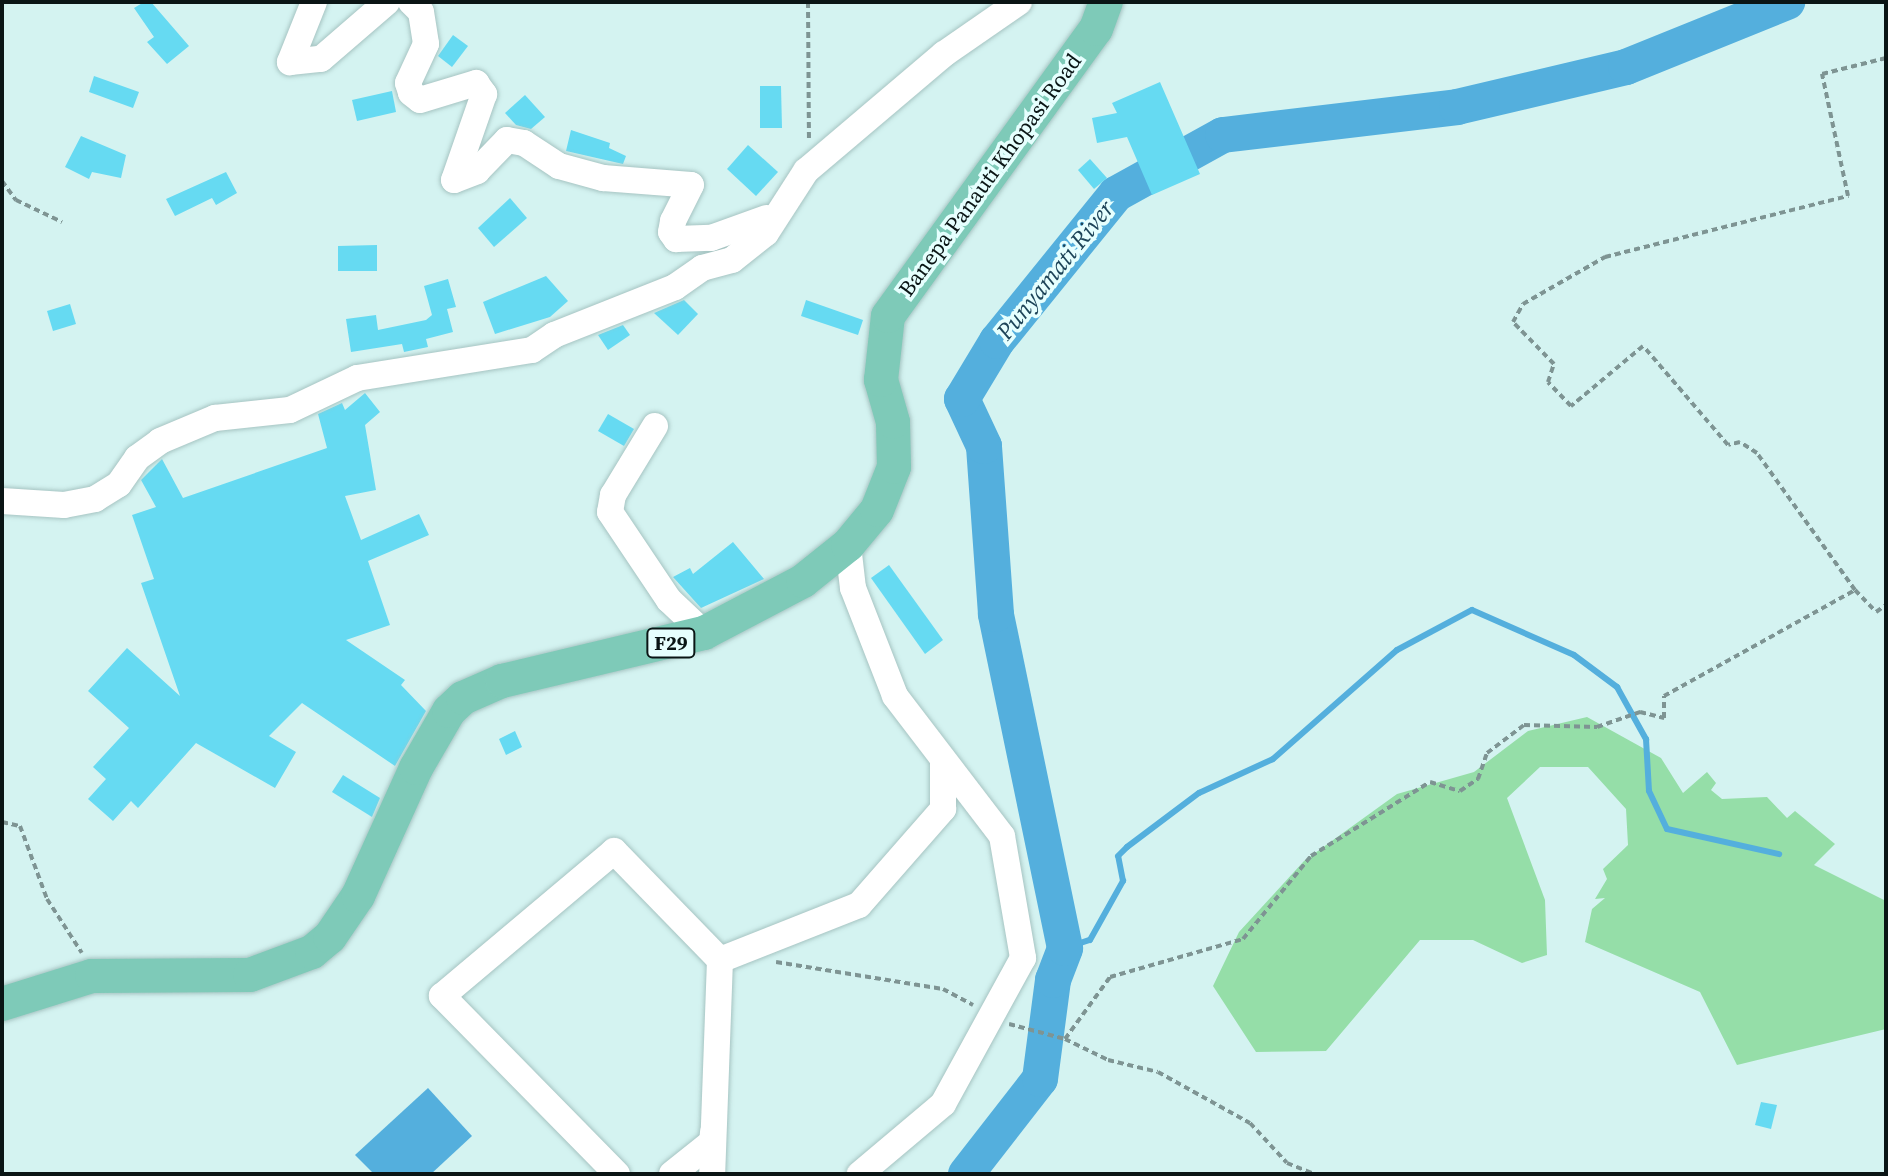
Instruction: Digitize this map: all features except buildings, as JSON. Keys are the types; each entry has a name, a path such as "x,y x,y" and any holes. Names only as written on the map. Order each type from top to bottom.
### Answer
{"main road":[{"name":"Banepa Panauti Khopasi Road","path":"2,1004 45,987 102,976 250,975 312,952 330,937 358,896 416,768 449,711 463,698 502,681 704,633 803,581 848,545 877,510 894,467 893,422 881,380 888,316 1096,29 1106,2"}],"street":[{"path":"314,2 290,62 321,59 387,2"},
{"path":"411,2 421,12 426,44 408,83 411,93 420,100 476,83 484,94 454,180 477,171 507,140 524,143 559,166 603,178 691,185 673,221 671,232 676,239 740,231 777,212"},
{"path":"2,501 64,505 95,499 119,484 137,458 160,441 215,418 290,410 357,378 532,350 554,335 732,260 766,233 806,171 944,54 1019,2"},
{"path":"655,426 613,495 610,512 669,600 704,633"},
{"path":"848,545 853,588 895,696 1002,836 1023,958 943,1104 860,1174"},
{"path":"727,958 859,905 943,809 943,762"},
{"path":"617,1174 442,996 614,851 727,958"},
{"path":"672,1174 712,1142 727,958"},
{"path":"712,1174 727,958"}],"path":[{"path":"806,171 808,2"},
{"path":"1886,58 1822,74 1848,196 1605,257 1523,304 1513,322 1554,364 1548,382 1571,406 1643,346 1728,445 1740,442 1757,453 1855,590 1876,612 1886,605"},
{"path":"2,181 16,200 62,222"},
{"path":"1065,1039 1110,977 1243,939 1311,856 1430,782 1460,791 1478,779 1487,753 1524,725 1597,727 1640,712 1664,718 1664,696 1855,590"},
{"path":"2,822 20,826 47,899 102,976"},
{"path":"727,958 943,989 1016,1028 1065,1039 1108,1060 1158,1072 1250,1123 1287,1163 1314,1174"}],"green space":[{"path":"1587,717 1661,758 1683,793 1707,772 1716,783 1711,790 1722,799 1767,797 1787,818 1795,811 1835,844 1814,865 1886,901 1886,1029 1737,1065 1700,992 1585,942 1592,909 1605,898 1595,899 1607,879 1603,869 1628,845 1626,809 1588,767 1540,767 1507,798 1545,900 1547,955 1522,963 1473,940 1420,940 1326,1051 1256,1052 1213,986 1239,932 1304,861 1397,794 1474,772 1528,731"}],"water":[{"path":"428,1088 472,1136 431,1174 374,1174 355,1155"}],"waterway":[{"name":"Punyamati River","path":"966,1174 1040,1079 1053,980 1065,948 996,614 984,446 962,399 997,341 1116,194 1223,135 1457,107 1626,67 1787,2"},
{"path":"1065,948 1090,940 1123,881 1118,856 1127,847 1199,793 1273,759 1397,650 1472,610 1574,655 1617,687 1646,739 1649,791 1667,829 1779,854"}]}
